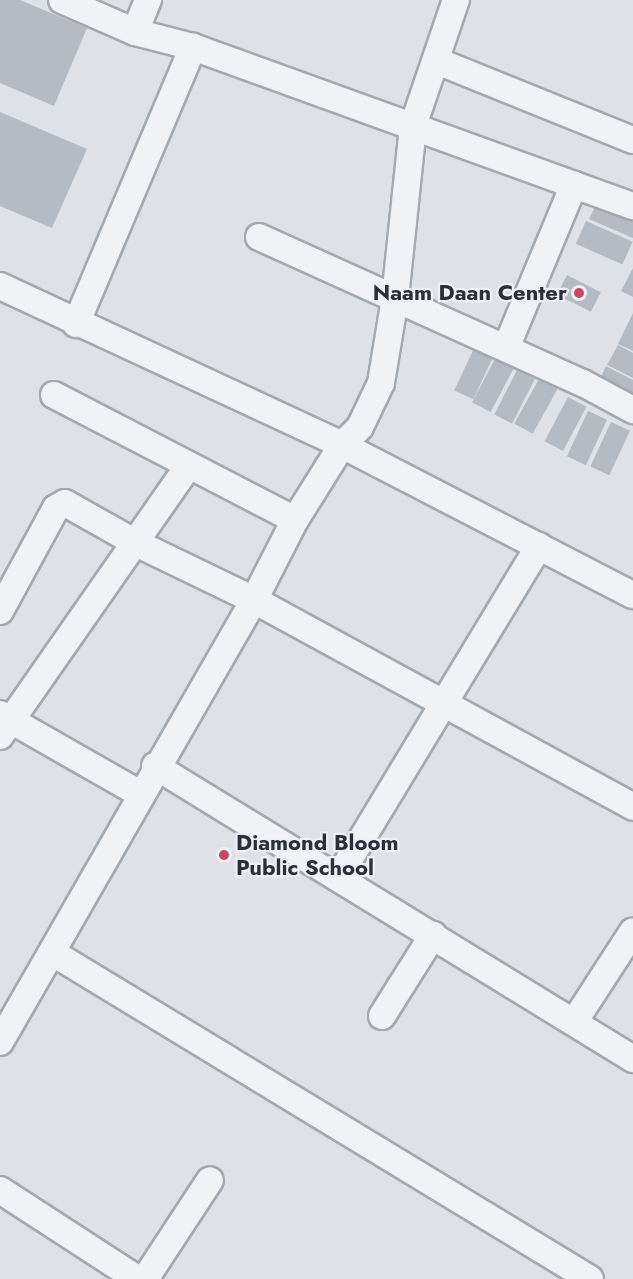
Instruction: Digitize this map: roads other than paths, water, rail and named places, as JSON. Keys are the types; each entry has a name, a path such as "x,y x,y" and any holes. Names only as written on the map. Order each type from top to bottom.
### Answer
{"street":[{"path":"62,0 135,32 193,47 633,207"},
{"path":"135,32 148,0"},
{"path":"2,1035 53,953 155,766 254,600 295,520 342,445 360,427 381,383 395,298 413,126 456,0"},
{"path":"76,324 193,47"},
{"path":"437,61 633,140"},
{"path":"506,348 574,184"},
{"path":"259,237 506,348 632,409"},
{"path":"0,286 76,324 342,445 633,595"},
{"path":"54,395 295,520"},
{"path":"140,794 3,723 136,543 189,465"},
{"path":"0,610 56,508 65,503 136,543 254,600 633,807"},
{"path":"338,878 446,705 539,546"},
{"path":"155,766 633,1059"},
{"path":"574,1022 633,931"},
{"path":"382,1016 433,935"},
{"path":"53,953 590,1279"},
{"path":"145,1279 210,1180"},
{"path":"0,1190 137,1279"}],"place":[{"name":"Naam Daan Center","path":"579,293"},
{"name":"Diamond Bloom Public School","path":"224,855"}]}
